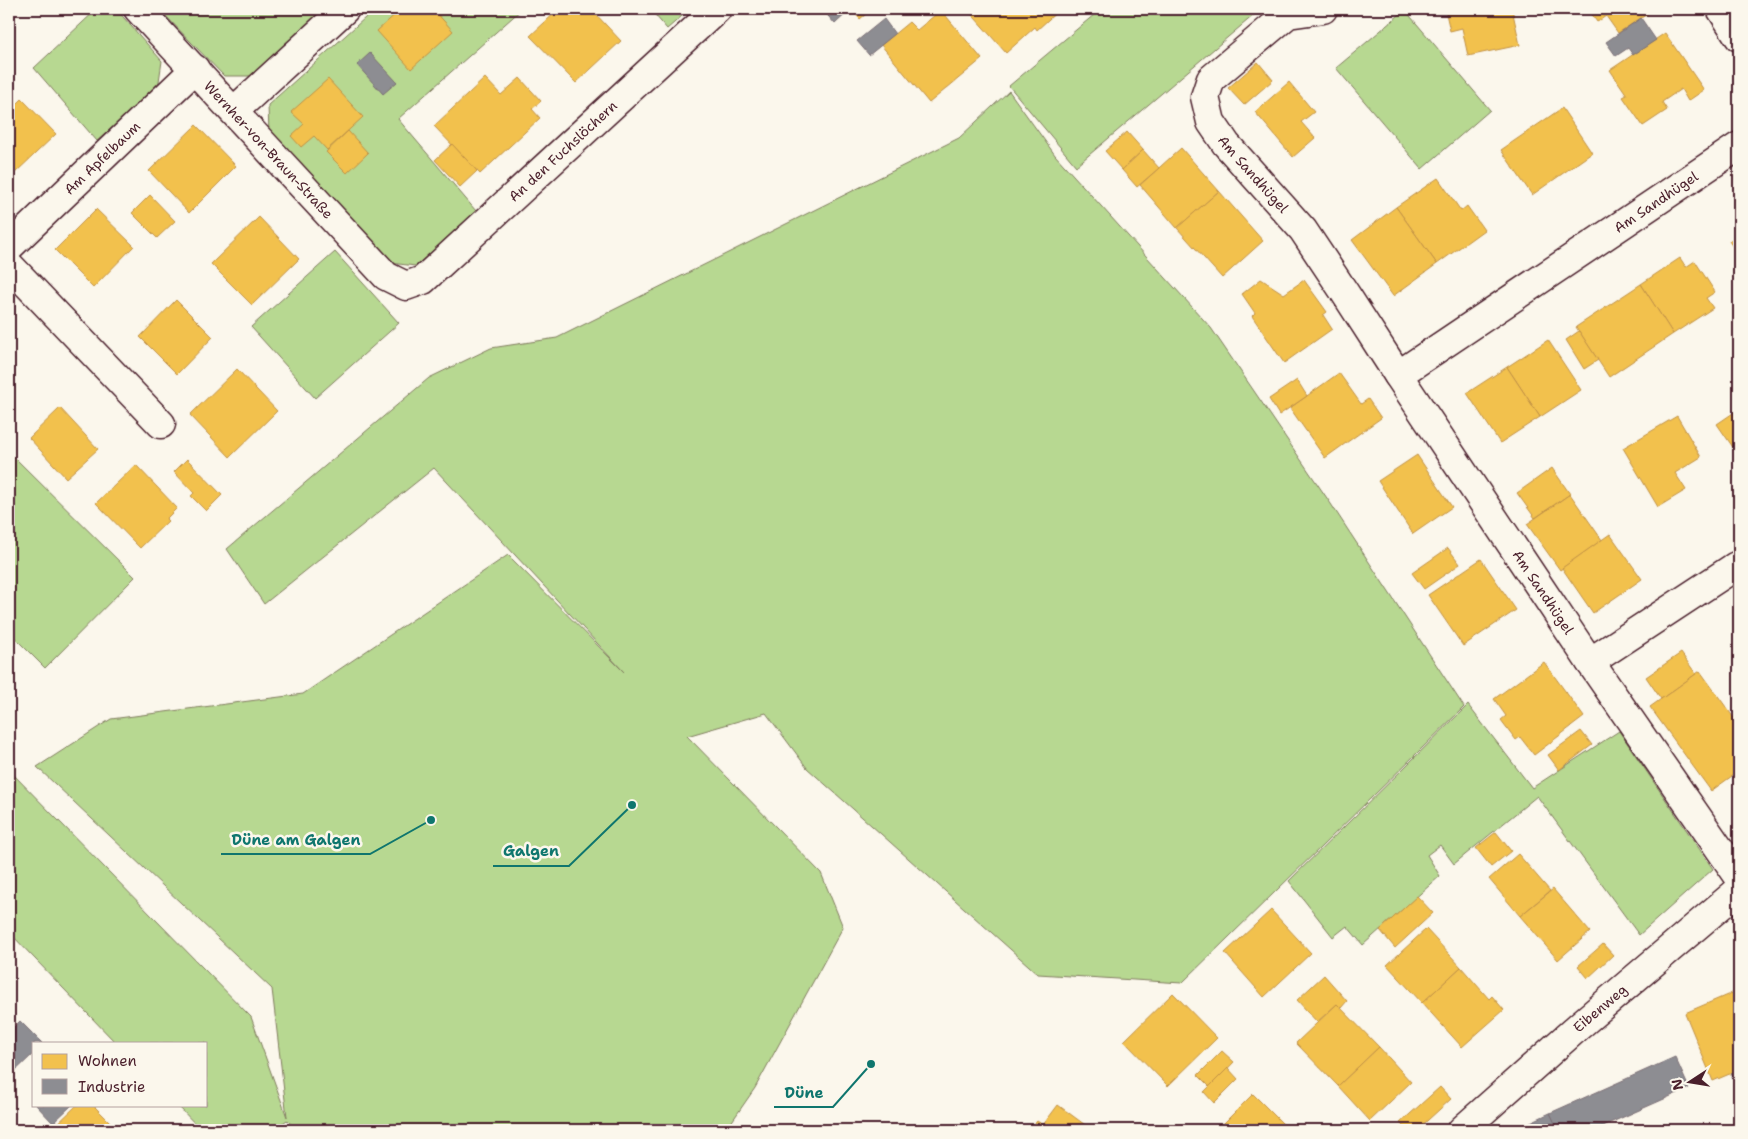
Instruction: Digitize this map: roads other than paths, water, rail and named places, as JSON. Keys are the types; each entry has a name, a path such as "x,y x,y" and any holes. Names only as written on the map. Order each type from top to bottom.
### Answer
{"street":[{"name":"Wernher-von-Braun-Straße","path":"138,9 386,276 406,286"},
{"path":"234,111 345,9"},
{"name":"An den Fuchslöchern","path":"406,286 423,280 717,9"},
{"name":"Am Sandhügel","path":"1323,9 1288,14 1211,79 1205,97 1211,122 1226,144 1303,230 1590,662 1739,877"},
{"path":"1721,9 1739,37"},
{"name":"Am Apfelbaum","path":"9,247 195,70"},
{"name":"Am Sandhügel","path":"1398,375 1739,146"},
{"path":"9,264 161,424"},
{"path":"1590,662 1736,566"},
{"name":"Eibenweg","path":"1462,1130 1579,1026 1739,890"}],"place":[{"name":"Galgen","path":"632,805"},
{"name":"Düne am Galgen","path":"431,820"},
{"name":"Düne","path":"871,1064"}]}
